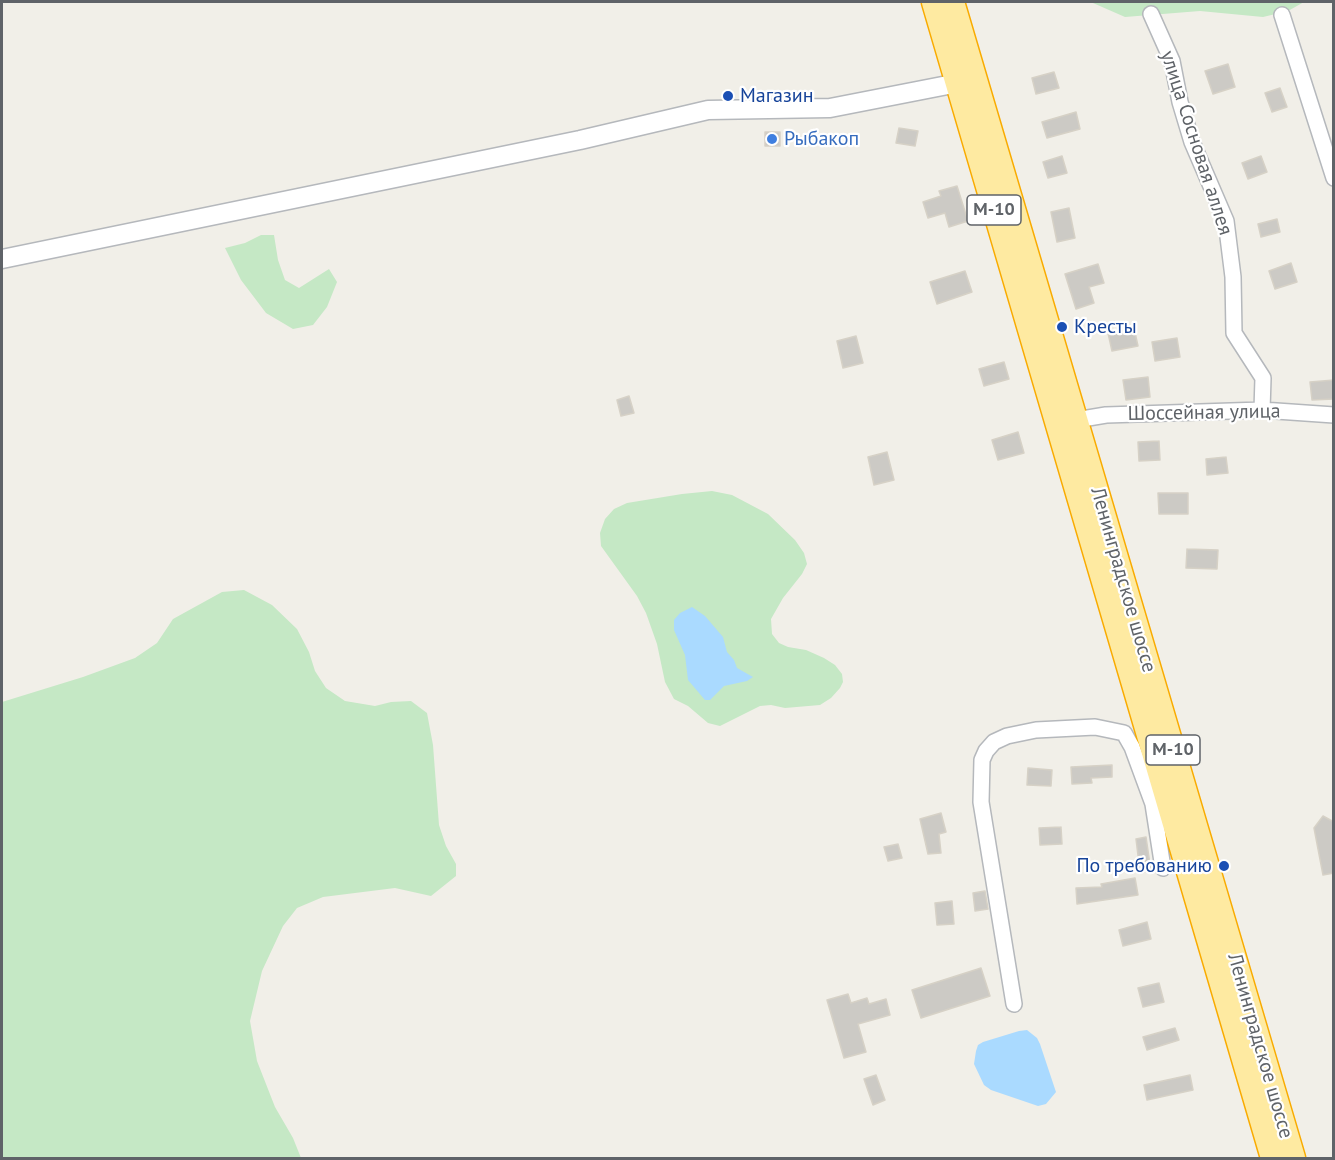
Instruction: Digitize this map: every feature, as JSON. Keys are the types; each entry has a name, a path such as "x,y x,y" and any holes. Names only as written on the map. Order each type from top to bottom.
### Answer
{"highway":[{"name":"Ленинградское шоссе","path":"934,2 1160,802 1273,1158"},
{"name":"Ленинградское шоссе","path":"952,2 1293,1158"}],"street":[{"name":"улица Сосновая аллея","path":"1151,14 1172,61 1180,102 1192,142 1226,221 1233,277 1234,333 1263,378 1262,410"},
{"path":"1282,15 1334,178"},
{"path":"2,259 580,140 708,110 830,108 958,83"},
{"name":"Шоссейная улица","path":"1076,420 1106,415 1262,410 1334,415"},
{"path":"1014,1004 981,802 981,767 986,751 994,742 1007,736 1036,730 1095,727 1124,733 1160,802 1163,868"}],"green space":[{"path":"1093,2 1304,2 1288,11 1263,17 1200,11 1125,17"},
{"path":"261,235 274,235 278,260 285,280 299,288 329,269 337,282 327,307 313,325 293,329 266,313 241,280 225,248 245,243"},
{"path":"712,491 732,495 768,514 795,540 804,553 807,564 771,619 772,634 779,643 806,650 824,658 835,665 842,674 843,682 840,688 820,705 785,708 771,705 760,706 720,726 708,723 688,706 674,699 665,682 657,644 646,613 637,596 601,546 600,533 605,519 614,509 627,503"},
{"path":"244,590 272,605 297,629 309,652 315,671 326,688 345,701 375,706 411,701 427,713 433,745 439,825 446,846 456,864 456,876 431,896 395,888 323,897 297,908 283,926 262,971 250,1021 257,1061 275,1107 293,1138 301,1158 2,1158 2,702 135,658 157,643 173,619 222,592"}],"water":[{"path":"692,607 705,616 723,637 727,652 737,668 753,677 747,681 724,686 710,700 705,700 688,680 685,655 674,630 674,620 680,613"},
{"path":"1027,1030 1037,1038 1040,1044 1056,1092 1046,1104 1038,1106 991,1090 984,1085 974,1064 978,1045"}],"building":[{"path":"1228,64 1235,87 1213,94 1205,71"},
{"path":"1054,72 1059,88 1036,94 1032,78"},
{"path":"1280,88 1287,107 1272,112 1265,93"},
{"path":"1076,112 1080,129 1047,138 1042,122"},
{"path":"899,128 918,131 915,146 896,143"},
{"name":"Рыбакоп","path":"765,132 780,132 780,146 765,146"},
{"path":"1062,156 1067,173 1048,178 1043,162"},
{"path":"1261,156 1267,172 1248,179 1242,163"},
{"path":"957,186 968,221 949,227 945,213 928,218 923,202 941,196 939,191"},
{"path":"1069,208 1075,238 1057,242 1051,212"},
{"path":"1277,219 1280,232 1261,237 1258,224"},
{"path":"1291,263 1297,282 1275,289 1269,271"},
{"path":"1098,264 1104,283 1089,287 1094,303 1076,309 1065,274"},
{"path":"965,271 972,292 937,304 930,282"},
{"path":"1134,328 1138,346 1112,351 1108,333"},
{"path":"856,336 863,363 843,368 837,341"},
{"path":"1177,338 1180,357 1155,361 1152,342"},
{"path":"1004,362 1009,379 984,386 979,369"},
{"path":"1148,377 1150,397 1126,400 1123,380"},
{"path":"1334,380 1334,399 1312,400 1310,382"},
{"path":"629,396 634,413 621,416 617,400"},
{"path":"1018,432 1024,453 998,460 992,440"},
{"path":"1159,441 1160,460 1139,461 1138,442"},
{"path":"887,452 894,480 874,485 868,457"},
{"path":"1226,457 1228,473 1207,475 1206,459"},
{"path":"1158,493 1188,493 1188,514 1159,514"},
{"path":"1187,549 1218,550 1217,569 1186,568"},
{"path":"1112,765 1112,777 1091,778 1092,783 1072,784 1071,767"},
{"path":"1028,768 1052,770 1051,786 1027,785"},
{"path":"941,813 946,832 939,834 941,853 928,854 920,819"},
{"path":"1323,816 1334,822 1334,873 1323,875 1314,828"},
{"path":"1061,827 1062,844 1040,845 1039,828"},
{"path":"1146,837 1151,871 1140,872 1136,839"},
{"path":"898,844 902,858 888,861 884,847"},
{"path":"1135,878 1138,895 1077,904 1076,888 1102,887 1101,884"},
{"path":"985,891 988,909 975,911 973,893"},
{"path":"952,901 954,924 937,925 935,903"},
{"path":"1147,922 1151,939 1123,946 1119,930"},
{"path":"981,968 990,996 921,1018 912,990"},
{"path":"1159,983 1164,1002 1143,1007 1138,988"},
{"path":"848,994 851,1003 867,998 869,1004 886,999 890,1015 858,1024 866,1052 844,1058 827,1000"},
{"path":"1175,1028 1179,1040 1147,1050 1143,1037"},
{"path":"876,1075 885,1100 873,1105 864,1079"},
{"path":"1190,1075 1193,1090 1147,1100 1144,1085"}],"place":[{"name":"Магазин","path":"728,96"},
{"name":"Рыбакоп","path":"772,139"},
{"name":"Кресты","path":"1062,327"},
{"name":"По требованию","path":"1224,866"}]}
